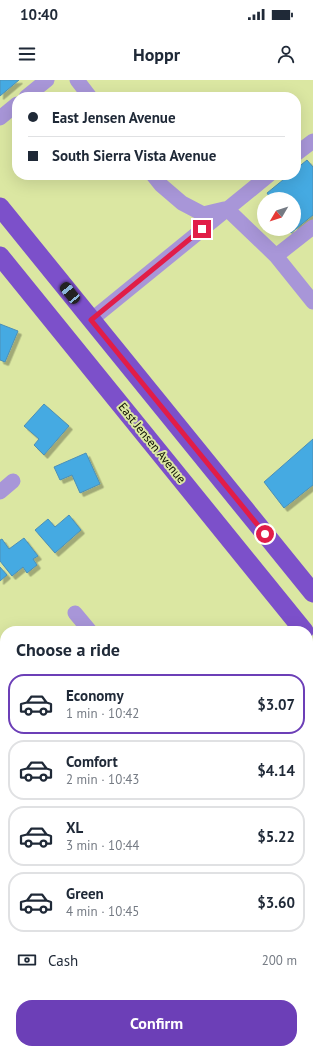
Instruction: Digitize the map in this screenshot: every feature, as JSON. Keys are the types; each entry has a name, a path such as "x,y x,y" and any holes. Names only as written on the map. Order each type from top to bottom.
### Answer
{"main road":[{"path":"0,207 313,593"},
{"name":"East Jensen Avenue","path":"0,256 300,626"}],"street":[{"path":"32,92 47,80"},
{"path":"77,80 86,92"},
{"path":"0,118 12,108"},
{"path":"301,150 313,141"},
{"path":"157,180 182,203 203,214 227,209"},
{"path":"91,320 264,180"},
{"path":"227,209 276,256 313,302"},
{"path":"276,256 313,227"},
{"path":"0,492 13,481"},
{"path":"75,613 86,626"}],"building":[{"path":"0,80 19,80 0,96"},
{"path":"307,160 313,167 313,215 301,225 301,192 268,192 283,180 301,180 301,165"},
{"path":"0,324 18,331 5,362 0,360"},
{"path":"44,404 69,426 44,455 34,445 39,439 24,426"},
{"path":"313,439 313,485 284,508 264,482"},
{"path":"86,453 100,484 80,493 72,475 60,480 54,467"},
{"path":"69,515 81,530 55,553 35,530 48,519 55,527"},
{"path":"24,538 38,556 33,559 37,565 27,573 23,567 12,576 0,561 0,540 2,539 9,549"},
{"path":"0,567 7,575 0,581"}],"route":[{"path":"202,229 91,320 265,534"}]}
